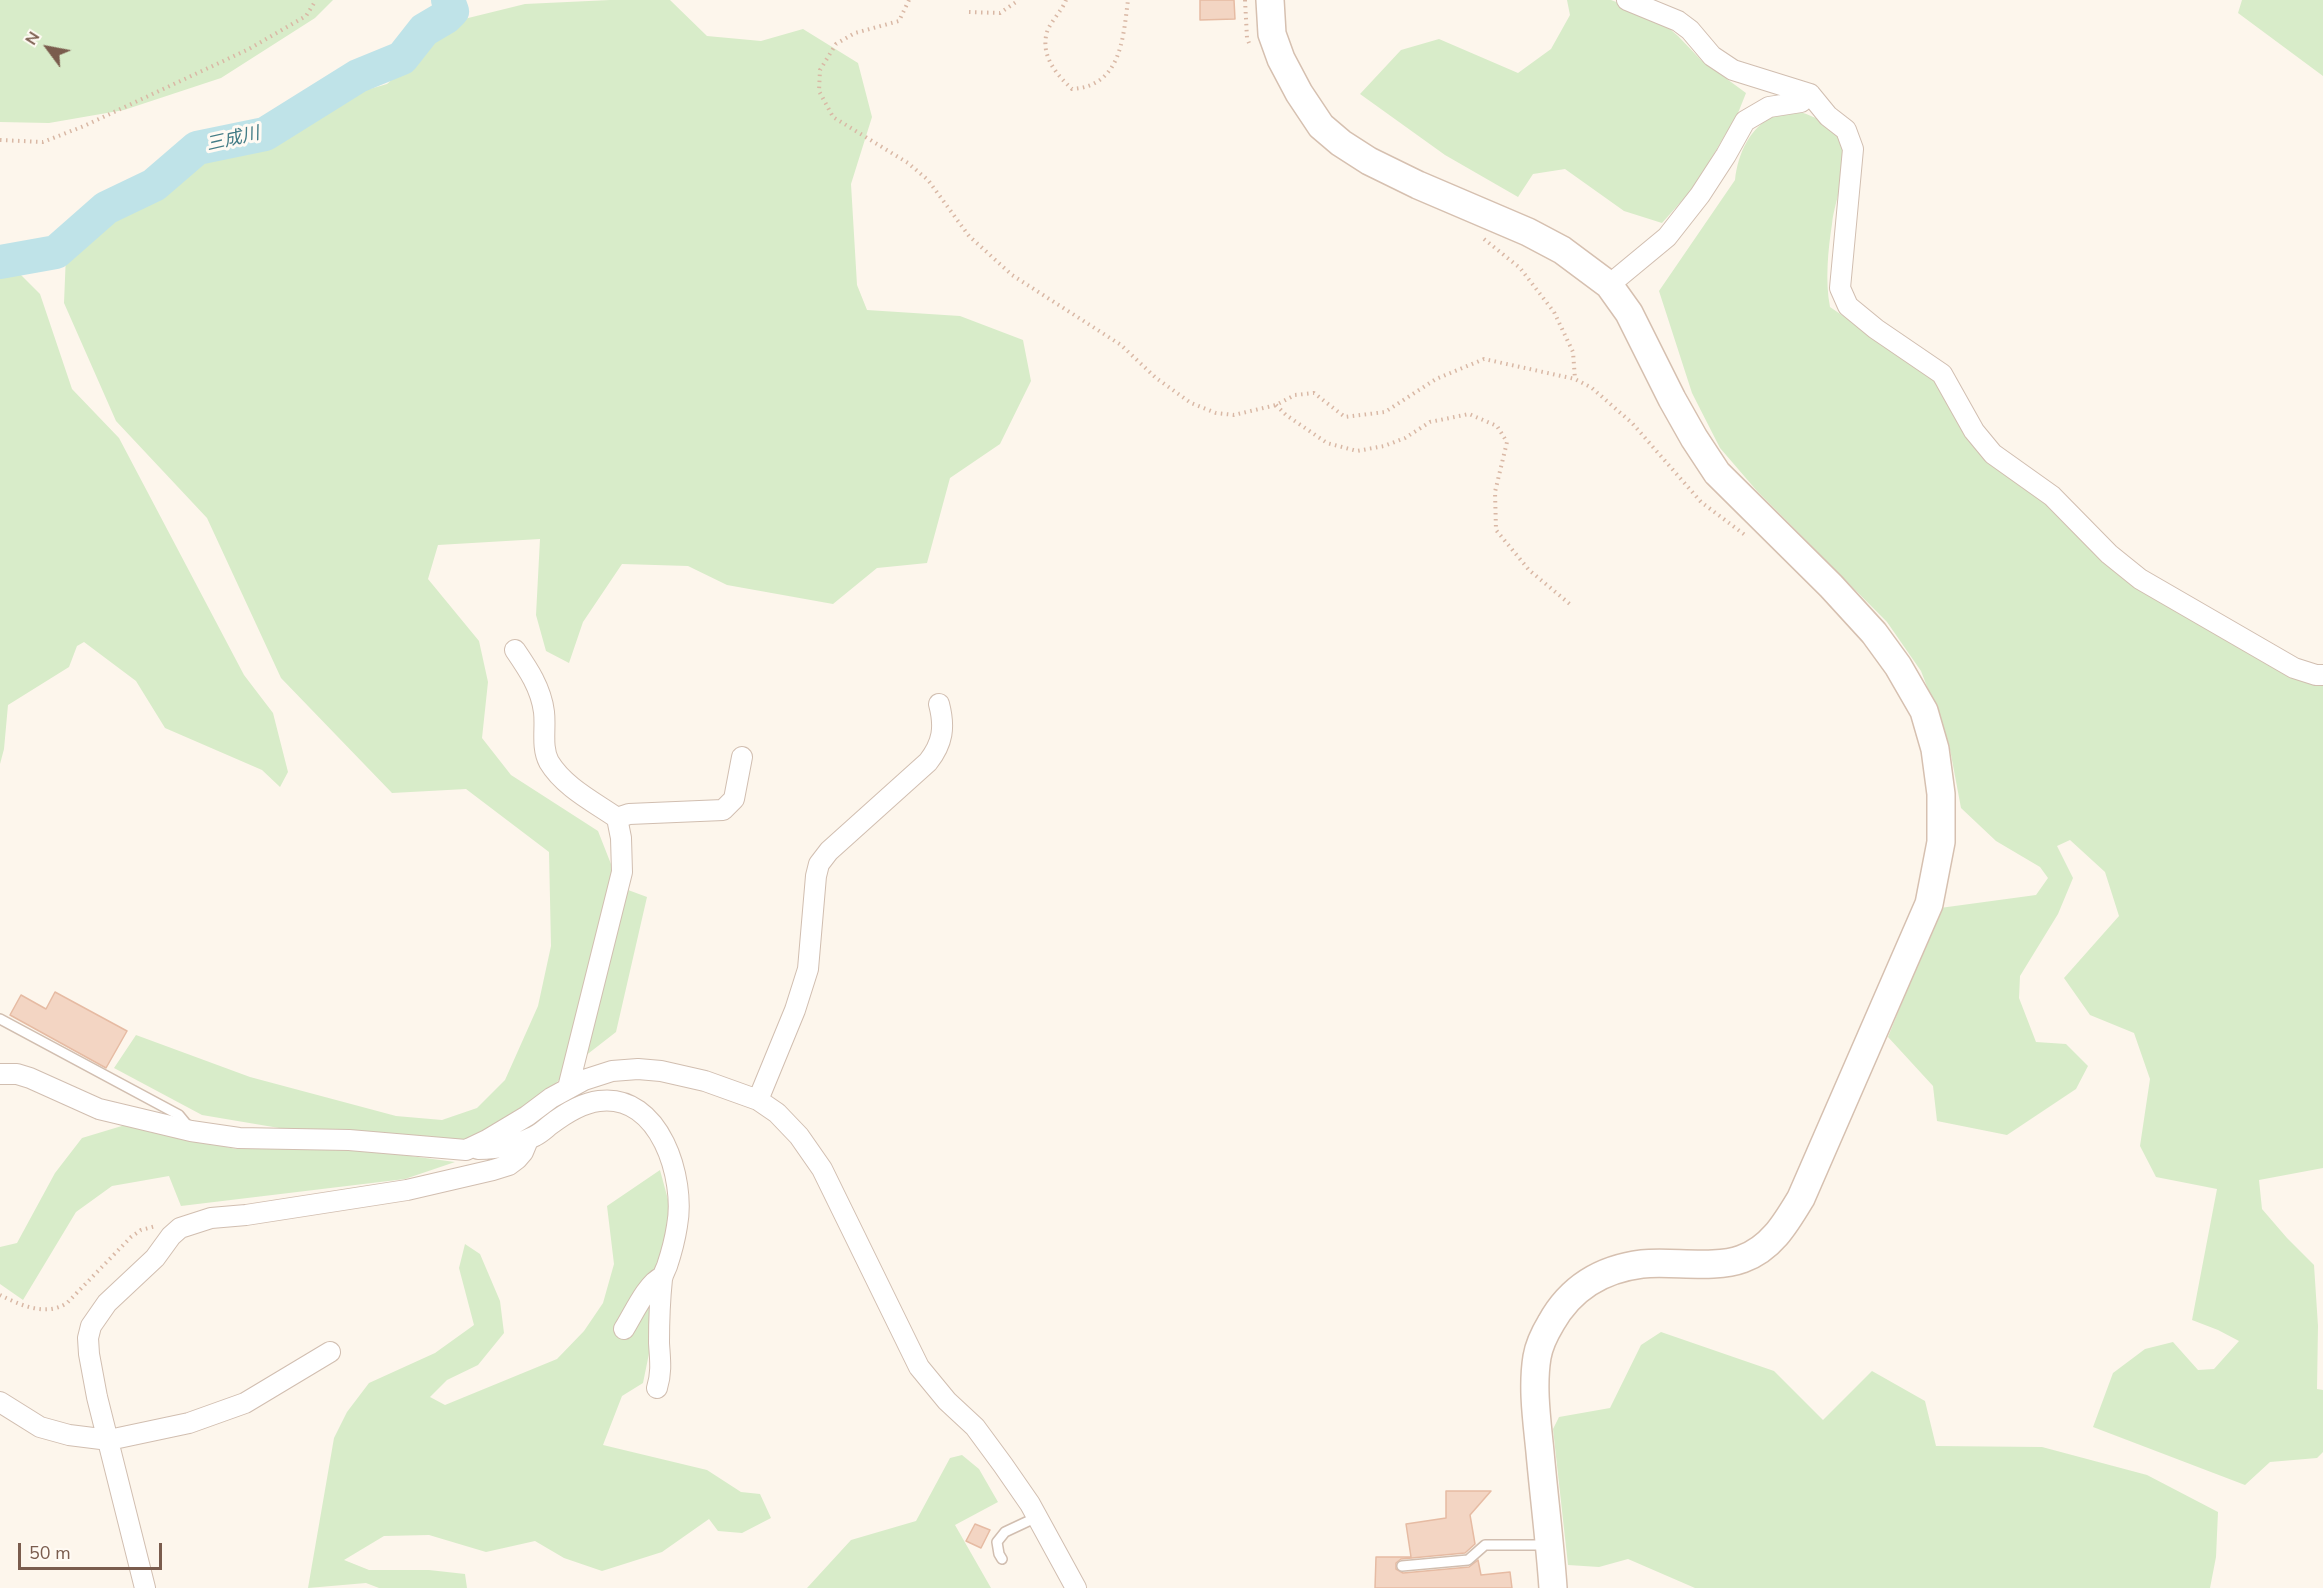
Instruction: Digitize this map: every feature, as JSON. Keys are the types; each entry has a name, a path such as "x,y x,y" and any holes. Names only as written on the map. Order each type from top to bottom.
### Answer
{"street":[{"path":"1270,0 1272,34 1281,59 1299,93 1321,126 1341,143 1370,161 1470,209 1528,232 1562,250 1609,285 1629,313 1672,399 1717,473 1831,586 1874,633 1898,666 1924,711 1935,749 1941,794 1941,842 1929,904 1801,1198 1779,1233 1742,1260 1642,1264 1611,1271 1572,1293 1560,1306 1546,1331 1537,1355 1535,1400 1553,1588"},
{"path":"1627,0 1678,21 1690,30 1712,56 1733,70 1810,94 1828,116 1846,130 1853,148 1840,288 1848,306 1875,329 1942,374 1974,431 1993,454 2052,496 2109,554 2140,579 2294,668 2323,675"},
{"path":"1609,285 1667,237 1700,195 1745,121 1768,108 1801,102 1810,94"},
{"path":"515,650 536,683 544,712 545,748 549,762 573,788 617,818 621,838 622,872 568,1088"},
{"path":"758,1100 795,1010 808,969 819,864 829,851 928,762 938,750 944,723 939,704"},
{"path":"617,818 629,814 723,810 734,799 742,757"},
{"path":"466,1150 497,1134 568,1088 612,1071 638,1069 661,1071 705,1081 758,1100 777,1113 799,1136 822,1169 919,1367 947,1401 975,1427 1037,1517 1076,1588"},
{"path":"0,1074 17,1074 30,1078 99,1109 191,1131 239,1138 348,1140 466,1150 491,1149 528,1140 572,1111 598,1101 616,1101 628,1105 650,1121 662,1138 672,1162 678,1195 678,1226 662,1276 659,1343 661,1371 657,1388"},
{"path":"145,1588 97,1397 89,1354 88,1338 91,1326 107,1303 155,1258 180,1228 212,1218 246,1215 407,1190 492,1170 509,1165 517,1159 528,1140"},
{"path":"624,1329 656,1279 662,1276"},
{"path":"0,1402 40,1427 69,1436 109,1440 189,1423 245,1403 330,1352"}],"lane":[{"path":"0,1019 179,1115 191,1131"},
{"path":"1002,1559 997,1542 1005,1532 1037,1517"},
{"path":"1402,1566 1468,1560 1485,1545 1549,1545"}],"path":[{"path":"0,140 43,142 84,126 249,49 306,16 316,0"},
{"path":"909,0 899,21 855,33 836,45 820,70 819,91 833,117 908,163 928,180 969,236 1012,275 1121,345 1156,378 1191,403 1216,413 1234,415 1276,405 1295,395 1314,393 1345,417 1385,412 1436,379 1484,359 1575,379 1592,388 1632,423 1701,502 1759,544 1774,532"},
{"path":"969,12 1000,13 1018,0"},
{"path":"1066,0 1047,32 1046,54 1056,74 1072,89 1088,88 1102,80 1117,58 1124,35 1128,0"},
{"path":"1470,209 1470,228 1520,268 1554,312 1573,352 1575,379"},
{"path":"1276,405 1286,416 1327,442 1357,451 1384,446 1405,438 1430,422 1469,414 1497,426 1507,442 1495,492 1496,530 1529,570 1571,606"},
{"path":"0,1295 34,1308 58,1308 67,1303 131,1237 150,1227 161,1225 180,1228"}],"green space":[{"path":"0,0 333,0 315,18 221,78 124,110 49,123 0,122"},
{"path":"670,0 707,36 761,41 803,29 858,63 872,117 851,184 857,285 867,310 960,316 1023,340 1031,381 1000,444 950,478 927,563 877,568 833,604 727,585 688,566 622,564 583,622 569,663 546,651 536,615 540,539 438,545 428,579 479,641 488,682 482,738 511,775 598,831 620,887 647,897 616,1032 571,1067 533,1108 466,1148 357,1133 285,1129 202,1115 114,1068 136,1035 250,1077 396,1116 442,1120 477,1108 505,1080 538,1006 551,946 549,852 466,789 392,793 281,678 207,518 116,421 64,303 66,254 93,216 205,137 387,84 456,21 525,4"},
{"path":"1567,0 1611,0 1656,17 1701,60 1746,93 1738,113 1695,186 1662,223 1624,211 1565,169 1533,174 1518,197 1445,155 1360,94 1401,50 1439,39 1518,73 1551,49 1570,15"},
{"path":"2242,0 2323,0 2323,76 2238,13"},
{"path":"1798,111 1831,128 1843,148 1842,181 1828,255 1827,276 1830,307 1937,380 1996,463 2075,531 2323,678 2323,1168 2259,1180 2262,1209 2314,1265 2318,1326 2317,1389 2323,1390 2323,1452 2317,1458 2270,1462 2245,1485 2093,1427 2113,1373 2145,1349 2173,1342 2198,1370 2214,1369 2239,1341 2192,1320 2217,1189 2156,1177 2140,1146 2150,1079 2134,1033 2090,1015 2064,978 2119,916 2105,872 2070,840 2057,846 2073,878 2058,914 2020,976 2019,998 2036,1042 2066,1044 2088,1066 2076,1089 2007,1135 1937,1121 1933,1086 1888,1037 1940,908 2036,895 2048,878 2040,867 1996,841 1961,808 1949,744 1921,671 1887,622 1757,491 1720,448 1692,393 1659,291 1735,180 1742,151 1752,134 1766,120 1777,114"},
{"path":"9,263 40,294 72,389 119,438 244,675 273,713 288,772 280,787 262,770 165,728 136,681 84,642 77,646 69,667 8,705 4,749 0,764 0,264"},
{"path":"125,1125 236,1149 343,1147 455,1162 405,1179 181,1206 169,1176 112,1186 76,1212 23,1300 0,1284 0,1247 17,1243 55,1173 82,1138"},
{"path":"660,1170 670,1207 663,1285 643,1383 622,1396 603,1445 707,1470 741,1492 760,1494 771,1518 742,1533 718,1531 709,1519 662,1552 602,1571 564,1558 535,1541 486,1552 429,1535 384,1536 344,1560 369,1570 429,1570 465,1574 467,1588 379,1588 366,1583 308,1588 334,1438 347,1412 369,1383 435,1353 474,1325 459,1268 465,1244 480,1254 500,1301 504,1333 478,1365 447,1380 430,1397 445,1405 557,1359 584,1331 603,1303 614,1264 607,1206"},
{"path":"1661,1332 1774,1371 1823,1420 1872,1371 1925,1401 1936,1446 2042,1447 2147,1475 2218,1512 2216,1557 2210,1588 1695,1588 1628,1559 1599,1567 1568,1565 1553,1429 1559,1417 1610,1408 1641,1345"},
{"path":"962,1455 979,1469 998,1502 955,1525 991,1588 807,1588 851,1540 916,1521 950,1458"}],"building":[{"path":"1200,0 1234,0 1235,19 1200,20"},
{"path":"55,992 127,1031 106,1068 10,1015 21,995 46,1009"},
{"path":"1446,1491 1491,1491 1470,1515 1475,1544 1465,1553 1401,1559 1396,1563 1396,1569 1403,1573 1469,1567 1478,1560 1481,1575 1510,1572 1512,1588 1375,1588 1376,1557 1411,1557 1406,1524 1446,1518"},
{"path":"975,1524 990,1530 981,1548 966,1541"}],"waterway":[{"name":"三成川","path":"0,262 56,252 106,208 154,185 197,148 265,134 358,76 402,58 424,30 452,11 448,0"}]}
